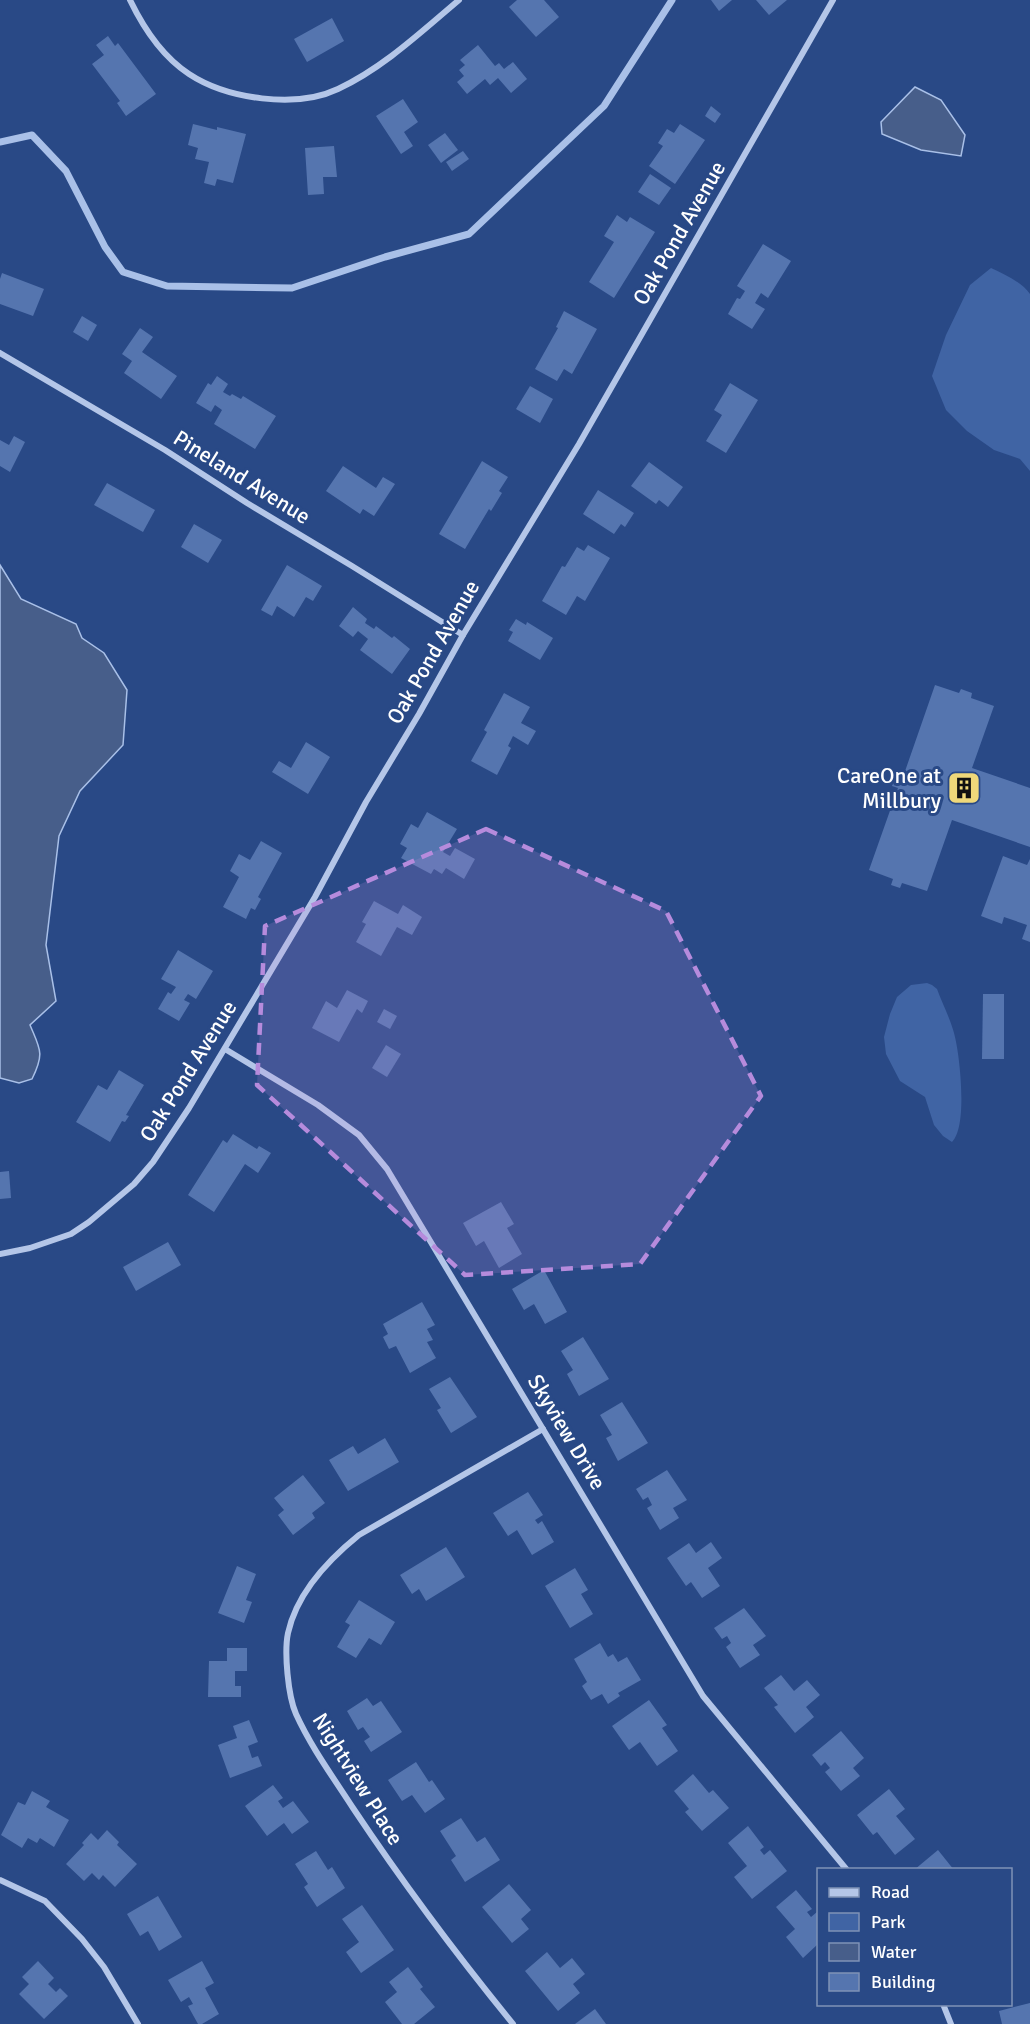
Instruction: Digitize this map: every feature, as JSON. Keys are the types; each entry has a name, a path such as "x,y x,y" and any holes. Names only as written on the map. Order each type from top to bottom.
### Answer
{"street":[{"path":"130,0 144,26 171,59 189,74 237,93 267,99 292,100 319,96 356,80 384,61 459,0"},
{"name":"Oak Pond Avenue","path":"0,1254 30,1248 71,1234 121,1197 153,1162 225,1049 315,897 366,802 419,714 462,635 579,444 833,0"},
{"name":"Pineland Avenue","path":"0,353 165,450 462,635"},
{"name":"Skyview Drive","path":"225,1049 318,1105 359,1135 387,1168 703,1696 846,1868"},
{"name":"Nightview Place","path":"513,2024 466,1967 392,1866 316,1751 295,1712 287,1669 288,1634 296,1609 316,1576 334,1556 359,1535 543,1429"},
{"path":"0,1880 45,1901 82,1939 104,1967 138,2024"},
{"path":"944,2006 951,2024"}],"highlighted area":[{"path":"486,829 666,911 761,1096 640,1264 465,1275 257,1085 265,926"}],"green space":[{"path":"991,268 1018,282 1030,294 1030,471 1020,459 994,450 967,431 946,410 932,376 946,335 970,285"},
{"path":"927,983 937,989 956,1043 961,1106 957,1134 952,1142 943,1136 934,1125 925,1097 900,1081 886,1054 884,1037 897,997 911,985"}],"water":[{"path":"915,87 941,100 965,135 961,156 921,150 882,134 881,122"},
{"path":"0,565 21,599 76,624 82,638 104,653 127,690 123,745 80,791 59,836 46,945 56,1001 30,1025 40,1051 39,1063 32,1079 19,1083 0,1078"}],"building":[{"path":"517,0 544,0 559,17 536,37 509,7"},
{"path":"711,0 732,0 719,11"},
{"path":"756,0 787,0 769,15"},
{"path":"332,18 344,41 307,62 294,39"},
{"path":"108,36 115,46 118,43 156,94 126,116 117,103 120,101 92,64 104,55 96,45"},
{"path":"478,45 495,66 499,63 504,69 513,62 527,79 511,93 498,78 490,85 485,79 467,94 457,82 464,76 459,70 465,65 460,60"},
{"path":"403,99 418,122 404,132 413,146 401,154 376,116"},
{"path":"711,106 721,114 715,123 705,116"},
{"path":"193,124 246,134 233,183 217,179 215,186 204,183 209,162 195,159 198,148 188,145"},
{"path":"680,124 705,140 675,184 649,166 663,146 658,143 667,129 674,133"},
{"path":"445,133 458,150 441,163 428,145"},
{"path":"334,146 337,177 323,177 324,194 308,195 305,148"},
{"path":"463,151 469,159 452,171 446,162"},
{"path":"650,174 671,188 659,205 638,192"},
{"path":"617,215 627,222 630,217 655,232 614,298 589,282 614,242 604,236"},
{"path":"763,244 791,261 768,298 761,293 755,303 765,309 752,329 728,314 737,298 740,299 745,291 737,286"},
{"path":"2,273 44,289 33,316 0,304"},
{"path":"564,311 597,329 572,374 564,369 557,381 535,369 558,328 556,327"},
{"path":"82,316 97,325 88,341 73,332"},
{"path":"140,328 153,337 142,352 177,376 161,399 124,373 132,361 122,354"},
{"path":"217,376 228,384 223,392 241,399 243,396 276,416 255,449 214,424 222,410 215,405 211,412 196,403 208,383 211,385"},
{"path":"730,383 758,400 726,453 706,441 722,415 714,410"},
{"path":"530,386 553,399 540,423 516,409"},
{"path":"14,436 25,442 10,472 0,466 0,440 9,445"},
{"path":"482,461 508,477 499,491 502,493 491,511 489,509 465,549 439,534"},
{"path":"649,462 683,487 668,507 659,500 656,504 631,486"},
{"path":"343,466 376,488 383,477 395,484 374,516 363,509 360,514 326,491"},
{"path":"107,483 155,510 143,532 94,505"},
{"path":"598,490 634,513 625,527 621,524 614,534 583,514"},
{"path":"194,524 222,540 208,563 181,547"},
{"path":"588,545 610,558 585,601 577,596 566,615 542,601 562,566 565,567 577,547 584,551"},
{"path":"287,565 322,586 313,601 306,597 294,617 277,606 272,616 261,610"},
{"path":"353,607 367,619 365,623 374,629 376,626 392,638 394,636 410,649 392,674 360,650 368,639 358,631 353,637 339,626"},
{"path":"516,619 526,625 527,622 553,638 540,660 508,641 513,632 509,630"},
{"name":"CareOne at Millbury","path":"935,685 959,693 961,689 972,693 971,698 994,706 972,768 1030,788 1030,847 952,820 927,891 902,883 900,888 891,885 893,879 869,870 898,788 892,786 896,774 903,777"},
{"path":"504,693 530,707 521,723 536,731 528,745 513,736 508,746 511,748 497,775 471,761 487,732 484,730"},
{"path":"306,742 330,757 308,794 272,772 279,761 291,768"},
{"path":"427,812 457,829 443,852 450,856 455,848 475,859 464,879 446,868 442,874 434,869 431,874 401,858 407,848 400,844 411,824 418,828"},
{"path":"261,841 282,853 258,897 261,899 255,910 251,908 246,919 223,907 239,877 230,871 239,854 250,860"},
{"path":"1003,856 1027,865 1030,859 1030,942 1022,939 1027,925 1004,917 1002,924 981,916"},
{"path":"374,901 398,914 403,905 422,917 412,935 397,927 381,956 356,942 366,924 362,922"},
{"path":"178,950 213,971 196,999 188,994 184,1000 190,1003 179,1021 158,1009 168,992 171,994 176,987 161,979"},
{"path":"347,990 368,1001 362,1013 357,1009 339,1042 312,1028 326,1001 337,1008"},
{"path":"983,994 1004,994 1004,1059 982,1059"},
{"path":"384,1009 397,1016 390,1029 377,1022"},
{"path":"386,1045 401,1054 387,1077 372,1068"},
{"path":"119,1070 144,1085 126,1115 129,1116 125,1122 122,1121 110,1142 76,1122 98,1085 107,1090"},
{"path":"233,1134 257,1149 259,1146 271,1153 258,1173 245,1164 214,1212 188,1195 223,1140 227,1143"},
{"path":"9,1171 11,1198 0,1199 0,1172"},
{"path":"501,1202 514,1224 507,1228 522,1254 499,1268 484,1241 476,1246 463,1223"},
{"path":"168,1242 181,1265 136,1291 123,1267"},
{"path":"544,1270 567,1312 545,1324 534,1304 524,1310 512,1289"},
{"path":"422,1302 435,1325 427,1329 433,1340 427,1342 436,1358 410,1373 396,1346 389,1349 383,1337 388,1334 383,1324"},
{"path":"583,1337 609,1379 579,1396 567,1374 573,1370 561,1351"},
{"path":"450,1377 477,1417 451,1433 437,1410 441,1408 429,1389"},
{"path":"622,1402 648,1443 618,1461 606,1438 612,1435 600,1415"},
{"path":"385,1438 399,1462 348,1491 329,1460 353,1446 358,1454"},
{"path":"667,1470 687,1500 673,1508 679,1518 660,1530 647,1508 652,1505 648,1497 643,1500 636,1489"},
{"path":"303,1475 325,1503 312,1513 315,1518 293,1535 278,1515 284,1510 274,1498"},
{"path":"528,1492 543,1515 535,1520 538,1524 542,1521 554,1542 532,1555 517,1530 508,1536 493,1513"},
{"path":"711,1542 722,1558 708,1568 720,1586 702,1598 691,1582 686,1586 667,1558 689,1543 696,1553"},
{"path":"446,1547 465,1577 426,1601 419,1589 412,1594 400,1575"},
{"path":"237,1566 256,1574 246,1600 252,1602 244,1623 218,1613"},
{"path":"575,1568 588,1590 581,1594 593,1614 570,1628 545,1586"},
{"path":"359,1600 395,1622 381,1645 369,1638 356,1658 337,1647 350,1625 345,1622"},
{"path":"744,1608 766,1636 753,1645 760,1655 740,1668 726,1647 731,1643 727,1636 722,1639 714,1628"},
{"path":"600,1643 608,1657 613,1654 618,1662 627,1657 641,1680 618,1693 620,1696 608,1704 602,1694 591,1700 582,1686 587,1682 574,1659"},
{"path":"227,1648 247,1648 247,1671 235,1671 235,1686 241,1686 241,1697 208,1697 209,1661 227,1661"},
{"path":"781,1675 794,1691 807,1680 820,1695 806,1707 814,1717 795,1733 774,1707 778,1705 764,1688"},
{"path":"367,1698 373,1706 381,1701 402,1732 371,1752 364,1741 370,1737 363,1727 358,1730 347,1711"},
{"path":"649,1700 667,1725 662,1728 678,1751 657,1766 640,1742 629,1750 612,1726"},
{"path":"249,1720 258,1742 248,1746 252,1758 258,1756 262,1766 230,1778 218,1745 237,1738 233,1726"},
{"path":"841,1731 864,1758 853,1768 860,1776 841,1791 825,1772 830,1768 825,1762 821,1766 812,1755"},
{"path":"416,1762 429,1782 432,1780 445,1799 425,1813 412,1795 402,1801 388,1780"},
{"path":"693,1774 709,1793 713,1790 729,1808 702,1831 685,1812 689,1809 674,1791"},
{"path":"273,1785 283,1798 278,1801 283,1808 293,1801 309,1822 292,1834 284,1823 267,1836 245,1806"},
{"path":"889,1789 905,1809 896,1816 915,1839 895,1855 877,1832 873,1835 857,1815"},
{"path":"32,1791 50,1801 46,1807 69,1820 54,1847 40,1838 37,1843 28,1838 22,1848 1,1835 18,1802 25,1805"},
{"path":"461,1818 477,1842 485,1837 500,1860 465,1882 451,1860 456,1856 440,1831"},
{"path":"748,1826 764,1847 760,1850 764,1855 770,1850 787,1871 752,1899 734,1877 747,1866 728,1843"},
{"path":"107,1830 119,1842 117,1845 137,1864 115,1887 103,1875 99,1880 92,1873 84,1881 66,1864 84,1845 82,1843 91,1833 98,1840"},
{"path":"938,1850 952,1868 916,1868"},
{"path":"316,1851 328,1870 332,1867 345,1888 317,1907 304,1887 308,1884 295,1864"},
{"path":"509,1884 531,1910 521,1919 529,1929 512,1943 482,1907"},
{"path":"796,1890 812,1909 807,1912 811,1917 817,1912 817,1945 803,1958 786,1937 795,1929 776,1907"},
{"path":"158,1896 182,1937 159,1951 148,1931 140,1936 127,1914"},
{"path":"362,1905 394,1950 361,1973 346,1952 359,1942 342,1919"},
{"path":"547,1952 560,1968 572,1958 585,1974 573,1984 580,1993 558,2011 525,1971"},
{"path":"38,1961 54,1978 48,1984 56,1992 60,1988 68,1996 44,2019 19,1994 29,1984 22,1977"},
{"path":"202,1961 214,1983 205,1988 219,2014 198,2024 188,2006 193,2004 189,1997 181,2002 168,1980"},
{"path":"408,1967 423,1987 420,1989 435,2007 414,2024 402,2024 385,2002 397,1992 389,1982"},
{"path":"1030,2003 1030,2024 1002,2024 999,2011"},
{"path":"595,2009 606,2024 575,2024"}],"waterway":[{"path":"0,142 32,135 66,171 105,247 123,272 167,286 292,288 385,257 469,234 604,106 672,0"}],"place":[{"name":"CareOne at Millbury","path":"964,788"}]}
